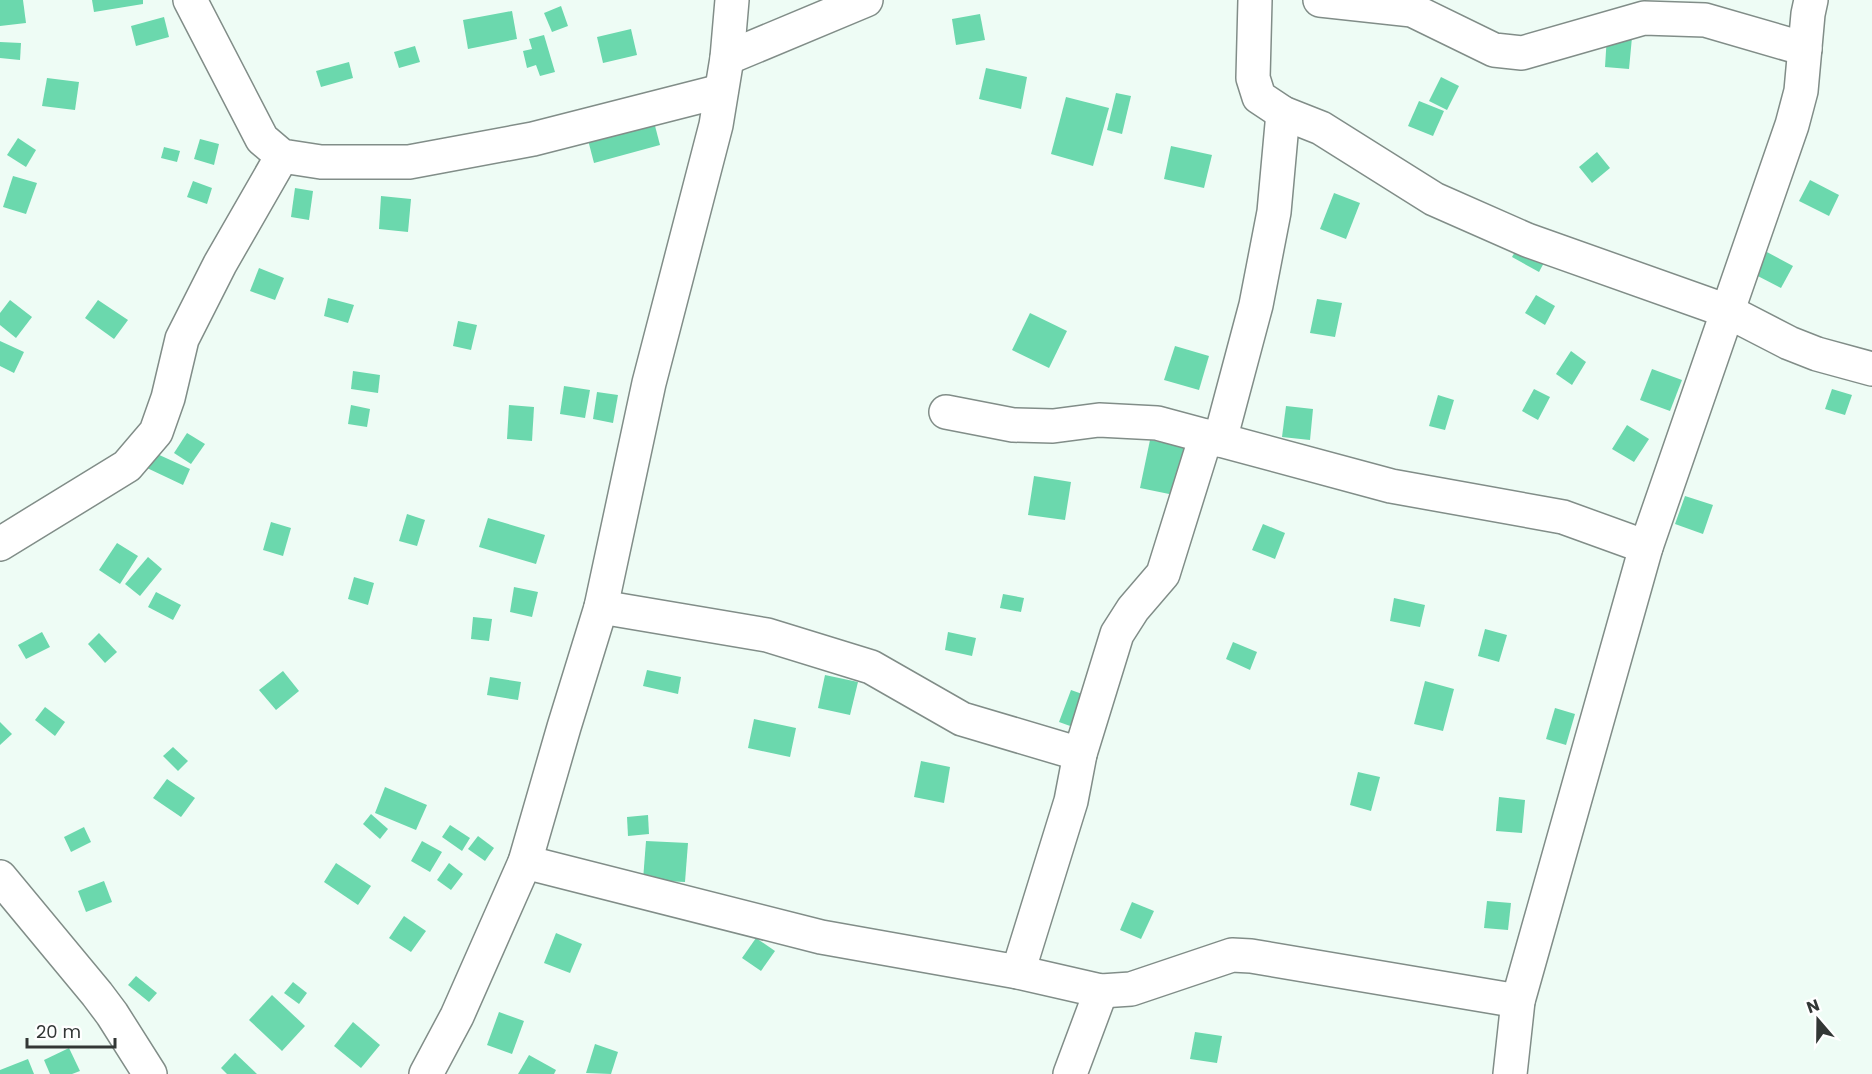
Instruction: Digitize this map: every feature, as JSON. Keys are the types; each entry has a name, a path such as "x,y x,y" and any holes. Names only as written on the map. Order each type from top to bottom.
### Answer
{"street":[{"path":"190,0 262,139 282,156 321,162 409,162 533,139 721,91"},
{"path":"426,1074 457,1016 525,862 601,607 650,383 716,124 727,58 732,0"},
{"path":"727,58 866,0"},
{"path":"1255,0 1253,78 1259,97 1283,113 1321,128 1434,199 1527,240 1727,311 1789,343 1817,354 1872,369"},
{"path":"1320,0 1412,10 1494,50 1508,52 1522,53 1644,18 1705,20 1805,49"},
{"path":"1510,1074 1518,1001 1646,547 1801,91 1811,0"},
{"path":"1018,972 1071,801 1080,754 1117,634 1133,609 1163,574 1213,438 1256,305 1274,212 1283,113"},
{"path":"0,544 128,466 156,432 168,398 182,339 220,264 282,156"},
{"path":"946,412 1013,425 1053,426 1099,420 1158,423 1391,486 1563,517 1646,547"},
{"path":"601,607 767,635 871,667 962,719 1080,754"},
{"path":"525,862 820,937 1018,972 1101,991 1131,989 1232,955 1251,956 1518,1001"},
{"path":"0,877 97,994 150,1074"},
{"path":"1070,1074 1101,991"}],"building":[{"path":"0,0 23,0 26,23 0,26"},
{"path":"92,0 143,0 143,4 94,12"},
{"path":"561,6 568,26 552,32 544,13"},
{"path":"512,11 517,39 468,49 463,20"},
{"path":"980,14 985,40 956,45 952,19"},
{"path":"164,17 169,37 136,46 131,26"},
{"path":"631,29 637,55 603,63 597,37"},
{"path":"544,35 555,72 540,76 536,65 527,68 523,51 532,49 529,39"},
{"path":"1607,35 1632,37 1629,69 1605,67"},
{"path":"0,42 21,43 20,60 0,58"},
{"path":"415,46 420,62 399,68 394,52"},
{"path":"349,62 353,78 321,87 316,71"},
{"path":"986,68 1027,77 1021,109 979,99"},
{"path":"1441,77 1459,86 1447,110 1429,101"},
{"path":"47,78 79,82 75,110 42,106"},
{"path":"1116,93 1131,96 1122,134 1107,130"},
{"path":"1066,97 1109,108 1093,166 1051,154"},
{"path":"1419,101 1444,111 1433,136 1408,126"},
{"path":"654,122 660,145 594,163 588,140"},
{"path":"18,138 36,150 26,167 7,155"},
{"path":"200,139 219,144 214,165 194,159"},
{"path":"1171,146 1212,155 1204,188 1164,179"},
{"path":"164,147 180,151 177,162 161,158"},
{"path":"1597,152 1610,168 1592,183 1579,167"},
{"path":"13,176 37,183 26,214 3,207"},
{"path":"1810,180 1839,195 1829,216 1799,201"},
{"path":"193,181 212,188 207,204 187,197"},
{"path":"295,188 313,191 309,220 291,217"},
{"path":"1334,193 1360,203 1346,239 1320,229"},
{"path":"381,196 411,199 408,232 379,229"},
{"path":"1519,245 1546,259 1539,272 1512,257"},
{"path":"1765,251 1793,266 1781,288 1752,273"},
{"path":"259,268 284,278 275,300 250,291"},
{"path":"1536,295 1555,306 1545,325 1525,313"},
{"path":"328,298 354,305 348,323 324,316"},
{"path":"1317,299 1342,303 1335,337 1310,333"},
{"path":"10,300 32,317 16,338 0,325 0,313"},
{"path":"98,300 128,320 114,339 85,318"},
{"path":"1030,313 1067,331 1049,368 1012,350"},
{"path":"458,321 477,325 471,350 453,346"},
{"path":"0,341 24,352 14,373 0,366"},
{"path":"1175,346 1209,356 1199,390 1164,380"},
{"path":"1571,351 1586,362 1572,385 1556,374"},
{"path":"1652,369 1682,380 1670,411 1640,400"},
{"path":"353,371 380,375 378,393 351,389"},
{"path":"564,386 590,390 585,418 560,414"},
{"path":"1534,389 1550,397 1538,420 1522,411"},
{"path":"1832,389 1852,395 1845,415 1825,409"},
{"path":"597,392 618,395 613,423 593,419"},
{"path":"1438,395 1454,400 1445,430 1429,426"},
{"path":"351,405 370,409 367,427 348,424"},
{"path":"509,405 534,407 532,441 507,439"},
{"path":"1286,406 1313,409 1310,440 1282,437"},
{"path":"1627,425 1649,439 1634,462 1612,449"},
{"path":"187,433 205,444 191,464 174,453"},
{"path":"1150,440 1184,447 1174,495 1140,488"},
{"path":"155,453 190,469 183,485 147,468"},
{"path":"1034,476 1071,482 1065,520 1028,515"},
{"path":"1685,496 1713,505 1703,534 1675,524"},
{"path":"407,514 425,520 417,546 399,541"},
{"path":"488,518 545,535 536,564 479,547"},
{"path":"271,522 291,528 283,556 263,550"},
{"path":"1263,524 1285,533 1275,559 1252,550"},
{"path":"117,543 138,556 120,584 99,570"},
{"path":"148,557 162,569 140,596 125,584"},
{"path":"354,577 374,583 368,605 348,599"},
{"path":"514,587 538,592 532,617 510,612"},
{"path":"156,592 181,605 173,620 148,607"},
{"path":"1003,594 1024,598 1021,612 1000,608"},
{"path":"1394,598 1425,605 1420,627 1390,621"},
{"path":"473,617 492,619 489,641 471,639"},
{"path":"1485,629 1507,635 1499,662 1478,656"},
{"path":"42,632 50,647 26,659 18,645"},
{"path":"948,632 976,638 972,656 945,650"},
{"path":"99,633 117,652 105,663 88,644"},
{"path":"1233,642 1257,652 1250,670 1226,659"},
{"path":"647,670 681,677 678,694 643,686"},
{"path":"283,671 299,691 276,710 259,690"},
{"path":"825,675 858,682 850,715 818,708"},
{"path":"490,677 521,682 518,700 487,695"},
{"path":"1425,681 1454,689 1443,731 1414,724"},
{"path":"1071,690 1085,695 1073,727 1059,722"},
{"path":"45,707 65,722 55,736 35,720"},
{"path":"1555,708 1575,714 1566,745 1546,739"},
{"path":"754,719 796,728 790,757 748,748"},
{"path":"0,722 12,734 0,745"},
{"path":"173,747 188,761 178,771 163,756"},
{"path":"921,761 950,767 944,803 914,797"},
{"path":"1358,772 1380,777 1371,811 1350,805"},
{"path":"167,779 195,798 181,817 153,798"},
{"path":"385,787 427,805 416,830 375,813"},
{"path":"1499,797 1525,800 1522,833 1496,831"},
{"path":"371,814 388,829 380,839 363,824"},
{"path":"648,815 649,834 628,836 627,817"},
{"path":"450,825 470,838 462,851 442,837"},
{"path":"84,827 91,842 71,852 64,837"},
{"path":"478,836 494,848 485,861 468,849"},
{"path":"422,841 442,852 430,872 411,861"},
{"path":"646,841 688,843 685,882 643,880"},
{"path":"336,863 371,886 358,905 324,882"},
{"path":"449,863 463,874 451,890 437,880"},
{"path":"104,881 112,902 86,912 78,891"},
{"path":"1487,901 1511,903 1508,930 1484,928"},
{"path":"1132,902 1154,911 1141,939 1120,930"},
{"path":"404,916 426,931 411,952 389,938"},
{"path":"556,933 582,944 570,973 544,963"},
{"path":"756,938 775,951 761,971 742,958"},
{"path":"136,976 157,993 149,1002 128,985"},
{"path":"293,982 307,993 299,1004 284,993"},
{"path":"272,995 305,1026 282,1051 249,1020"},
{"path":"499,1012 524,1021 512,1054 487,1045"},
{"path":"353,1022 380,1045 361,1068 334,1046"},
{"path":"1195,1032 1222,1036 1217,1063 1190,1059"},
{"path":"595,1044 618,1052 611,1074 586,1073"},
{"path":"69,1048 80,1071 72,1074 50,1074 44,1060"},
{"path":"235,1053 257,1074 227,1074 221,1068"},
{"path":"529,1055 556,1070 554,1074 518,1074"},
{"path":"28,1059 34,1074 0,1074 0,1070"}]}
